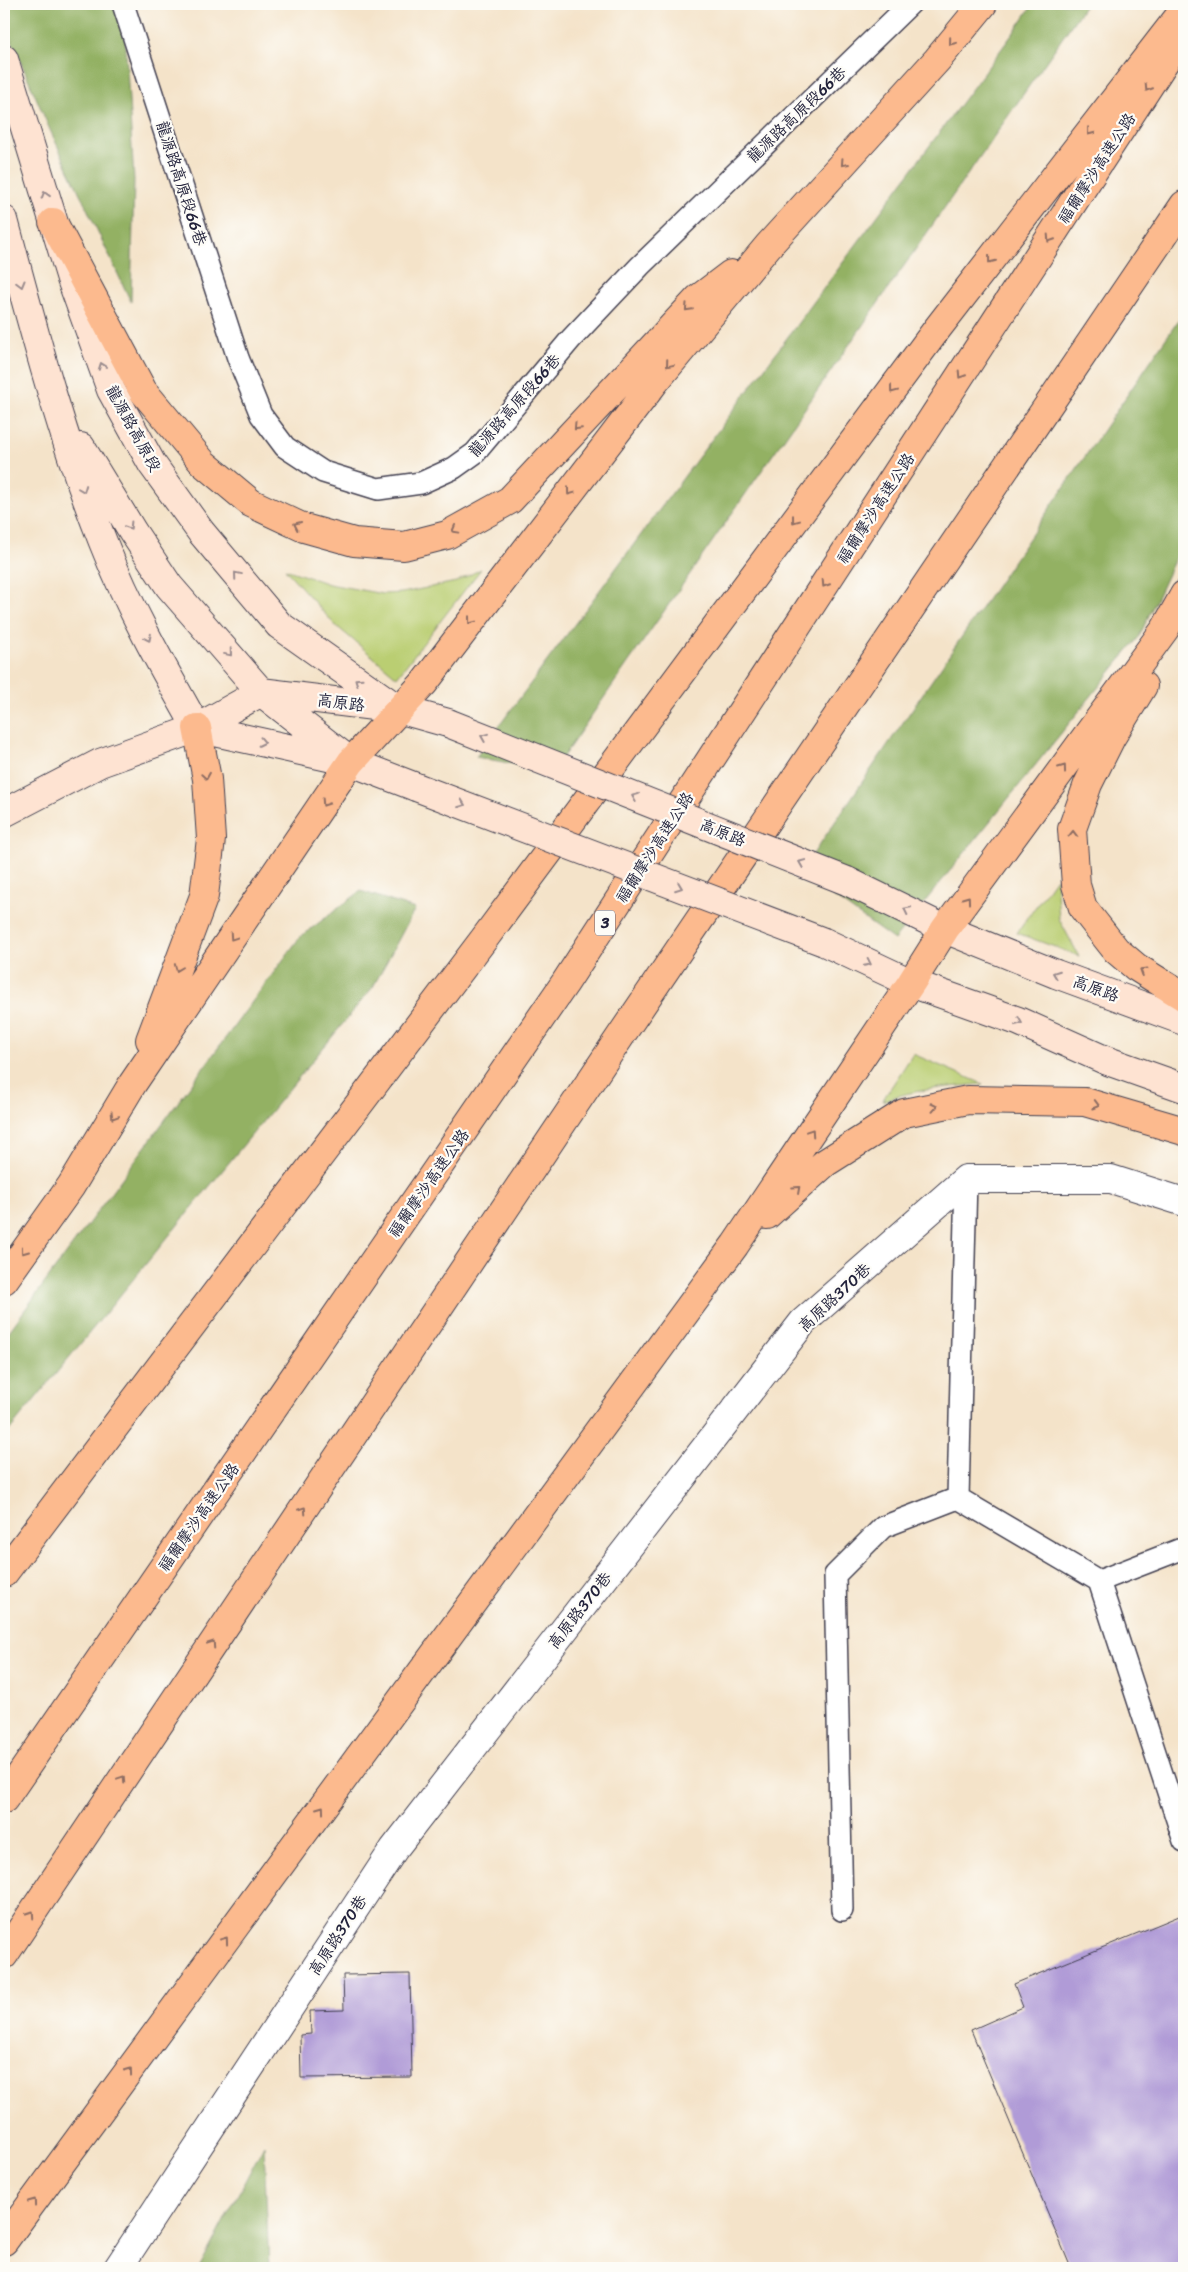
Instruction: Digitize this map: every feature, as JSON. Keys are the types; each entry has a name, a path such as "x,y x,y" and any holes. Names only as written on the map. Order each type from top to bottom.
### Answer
{"highway":[{"path":"4,1280 71,1186 134,1083 351,762 424,683 654,382 768,246 937,60 983,4"},
{"path":"4,1573 484,939 937,329 1184,10"},
{"name":"福爾摩沙高速公路","path":"4,1799 565,984 1184,32"},
{"path":"4,1955 630,1023 1184,205"},
{"path":"53,222 143,392 203,463 251,503 304,528 354,542 404,546 447,535 510,500 698,299 768,246"},
{"path":"4,2241 735,1245 911,983 945,929 1165,629 1184,596"},
{"path":"1165,629 1146,680 1088,784 1072,829 1076,885 1083,908 1097,928 1123,956 1136,967 1184,997"},
{"path":"134,1083 204,896 211,839 207,779 197,728"},
{"path":"735,1245 825,1163 904,1113 968,1100 1085,1102 1184,1131"}],"street":[{"name":"龍源路高原段","path":"4,59 71,279 111,390 152,464 201,532 279,625 398,709"},
{"path":"4,220 71,458 103,544 158,659 197,728 351,762 824,942 911,983 1018,1021 1105,1060 1184,1088"},
{"path":"47,376 85,457 169,586 261,692 351,762"},
{"path":"4,813 100,763 197,728 261,692"},
{"name":"高原路","path":"261,692 398,709 448,723 848,881 945,929 1056,974 1184,1021"},
{"path":"966,1179 1111,1179 1184,1202"},
{"name":"高原路370巷","path":"118,2268 394,1848 784,1346 803,1322 966,1179"}],"lane":[{"name":"龍源路高原段66巷","path":"123,4 238,358 261,415 285,447 323,472 378,489 421,483 454,468 475,452 571,339 640,266 910,4"},
{"path":"958,1498 966,1179"},
{"path":"958,1498 1099,1581 1184,1841"},
{"path":"842,1910 835,1574 883,1527 958,1498"},
{"path":"1099,1581 1184,1548"}],"green space":[{"path":"4,4 123,4 134,180 131,302 50,130 4,23"},
{"path":"1033,4 1086,4 553,771 476,757 1014,32"},
{"path":"1184,312 1184,539 1139,637 894,940 800,873"},
{"path":"285,569 329,584 383,594 402,593 456,582 481,569 397,677 334,624"},
{"path":"1056,878 1059,919 1079,956 1017,933"},
{"path":"361,891 415,909 373,987 4,1437 4,1338 300,937"},
{"path":"913,1054 983,1084 919,1091 882,1101"},
{"path":"264,2145 269,2268 199,2268"}],"building":[{"path":"1184,1914 1184,2268 1071,2268 971,2030 1023,2007 1014,1984"},
{"path":"410,1974 412,2077 301,2078 300,2035 311,2034 310,2011 344,2010 343,1975"}]}
